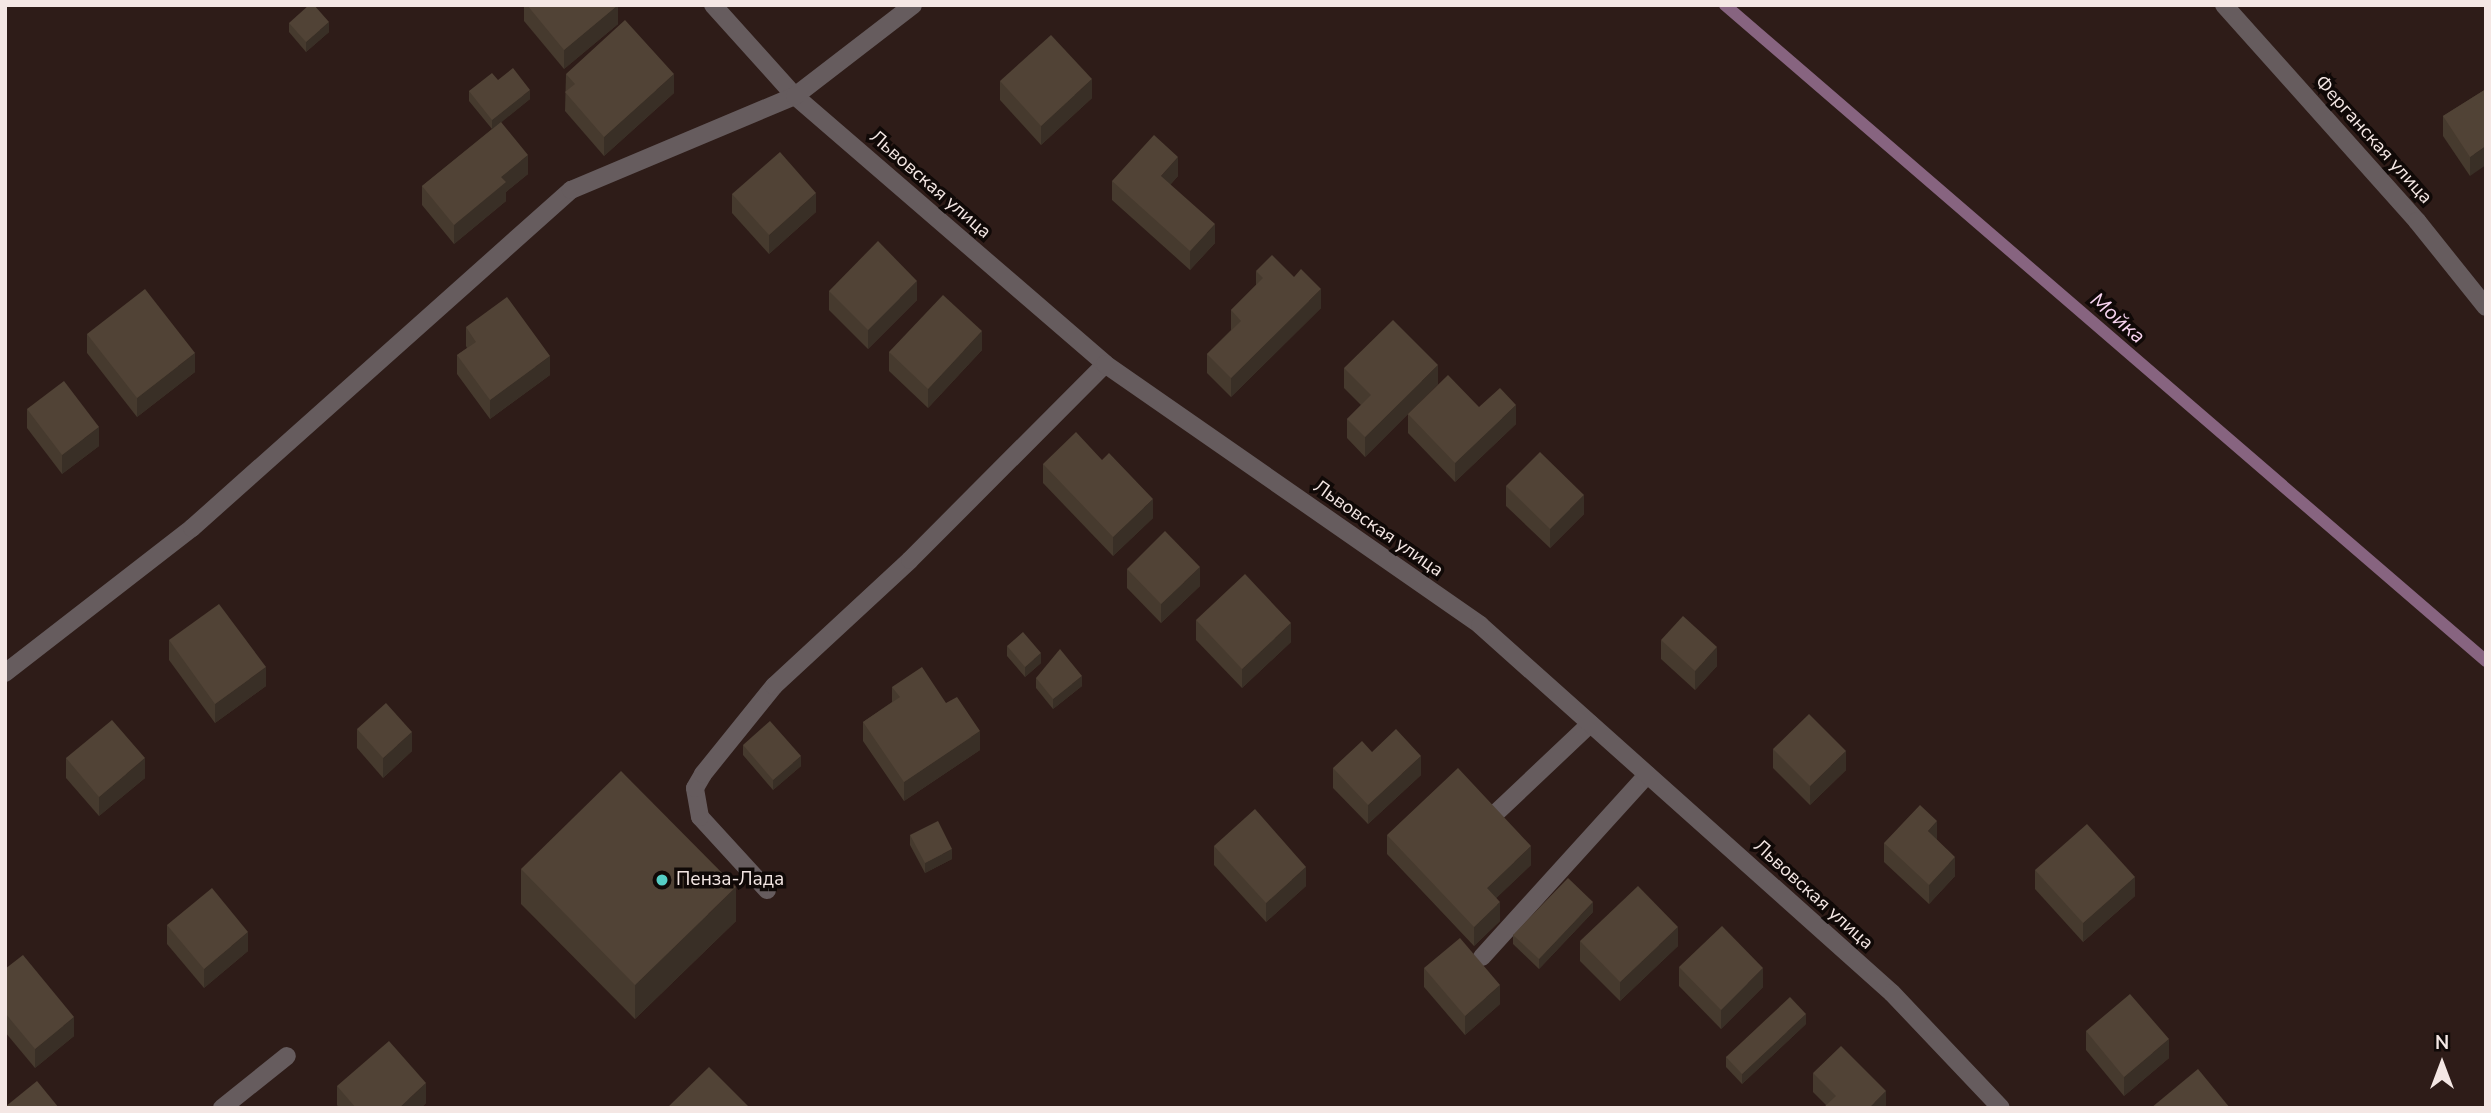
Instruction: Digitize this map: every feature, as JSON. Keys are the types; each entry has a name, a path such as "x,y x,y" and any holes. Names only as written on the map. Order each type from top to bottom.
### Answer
{"street":[{"name":"Львовская улица","path":"713,5 794,96 1105,364 1480,625 1892,993 2001,1108"},
{"path":"5,673 192,528 571,190 794,96 913,5"},
{"name":"Ферганская улица","path":"2224,5 2417,221 2486,307"},
{"path":"767,890 700,817 695,788 703,774 774,687 911,561 1105,364"},
{"path":"1498,811 1590,724"},
{"path":"1482,957 1647,775"},
{"path":"222,1108 287,1056"}],"building":[{"path":"309,5 314,5 329,22 306,42 289,23"},
{"path":"527,5 618,5 564,50"},
{"path":"625,20 674,74 604,137 565,92 575,84 566,74"},
{"path":"1051,35 1092,79 1041,126 1000,81"},
{"path":"513,68 530,90 492,120 469,91 492,73 498,80"},
{"path":"2486,89 2486,146 2470,157 2443,116"},
{"path":"501,122 528,155 501,177 506,182 454,225 422,186"},
{"path":"1154,135 1178,157 1161,176 1215,224 1190,251 1112,181"},
{"path":"780,152 816,193 769,235 732,194"},
{"path":"878,241 917,281 868,330 829,291"},
{"path":"1272,255 1294,277 1301,269 1321,289 1231,378 1207,354 1241,321 1231,310 1263,278 1256,271"},
{"path":"145,289 195,353 137,398 87,334"},
{"path":"943,295 982,331 928,389 889,352"},
{"path":"507,297 550,356 490,400 457,355 476,342 466,327"},
{"path":"1393,320 1438,365 1365,437 1347,419 1371,395 1344,368"},
{"path":"1448,375 1479,407 1500,388 1516,405 1455,463 1408,414"},
{"path":"64,381 99,427 62,455 27,409"},
{"path":"1076,432 1102,460 1109,453 1153,499 1113,537 1043,464"},
{"path":"1540,452 1584,495 1550,529 1506,486"},
{"path":"1165,531 1200,567 1161,604 1127,569"},
{"path":"1245,574 1291,623 1242,669 1196,620"},
{"path":"219,604 266,667 215,704 169,640"},
{"path":"1683,616 1717,647 1695,671 1661,640"},
{"path":"1023,632 1041,653 1025,667 1007,646"},
{"path":"1060,649 1082,676 1053,699 1036,678"},
{"path":"922,667 946,703 957,697 980,731 904,782 863,722 900,697 892,687"},
{"path":"386,703 412,732 383,758 357,729"},
{"path":"1809,714 1846,751 1810,786 1773,749"},
{"path":"112,720 145,758 99,797 66,758"},
{"path":"770,721 801,756 773,780 743,745"},
{"path":"1396,729 1421,756 1368,805 1333,768 1362,741 1372,752"},
{"path":"1458,768 1531,846 1487,888 1500,902 1474,927 1387,835"},
{"path":"621,771 736,887 635,985 521,869"},
{"path":"1920,805 1937,821 1928,831 1955,857 1929,885 1884,843"},
{"path":"1255,809 1306,867 1266,903 1214,846"},
{"path":"938,821 952,849 925,863 910,835"},
{"path":"2087,824 2135,877 2083,923 2035,870"},
{"path":"1568,878 1593,902 1539,959 1513,935"},
{"path":"1638,886 1678,927 1620,982 1580,941"},
{"path":"212,888 248,932 204,969 167,925"},
{"path":"1722,926 1763,968 1721,1010 1679,967"},
{"path":"1460,938 1500,985 1465,1016 1424,968"},
{"path":"23,955 74,1017 35,1049 5,1013 5,969"},
{"path":"2130,994 2169,1039 2124,1077 2086,1031"},
{"path":"1790,997 1806,1014 1742,1074 1726,1057"},
{"path":"389,1041 426,1083 399,1108 356,1108 337,1086"},
{"path":"1841,1046 1886,1091 1869,1108 1823,1108 1836,1096 1813,1073"},
{"path":"709,1067 750,1108 667,1108"},
{"path":"2198,1069 2230,1108 2151,1108"},
{"path":"37,1081 59,1108 5,1108 5,1107"}],"waterway":[{"name":"Мойка","path":"1725,5 2486,661"}],"place":[{"name":"Пенза-Лада","path":"662,880"}]}
